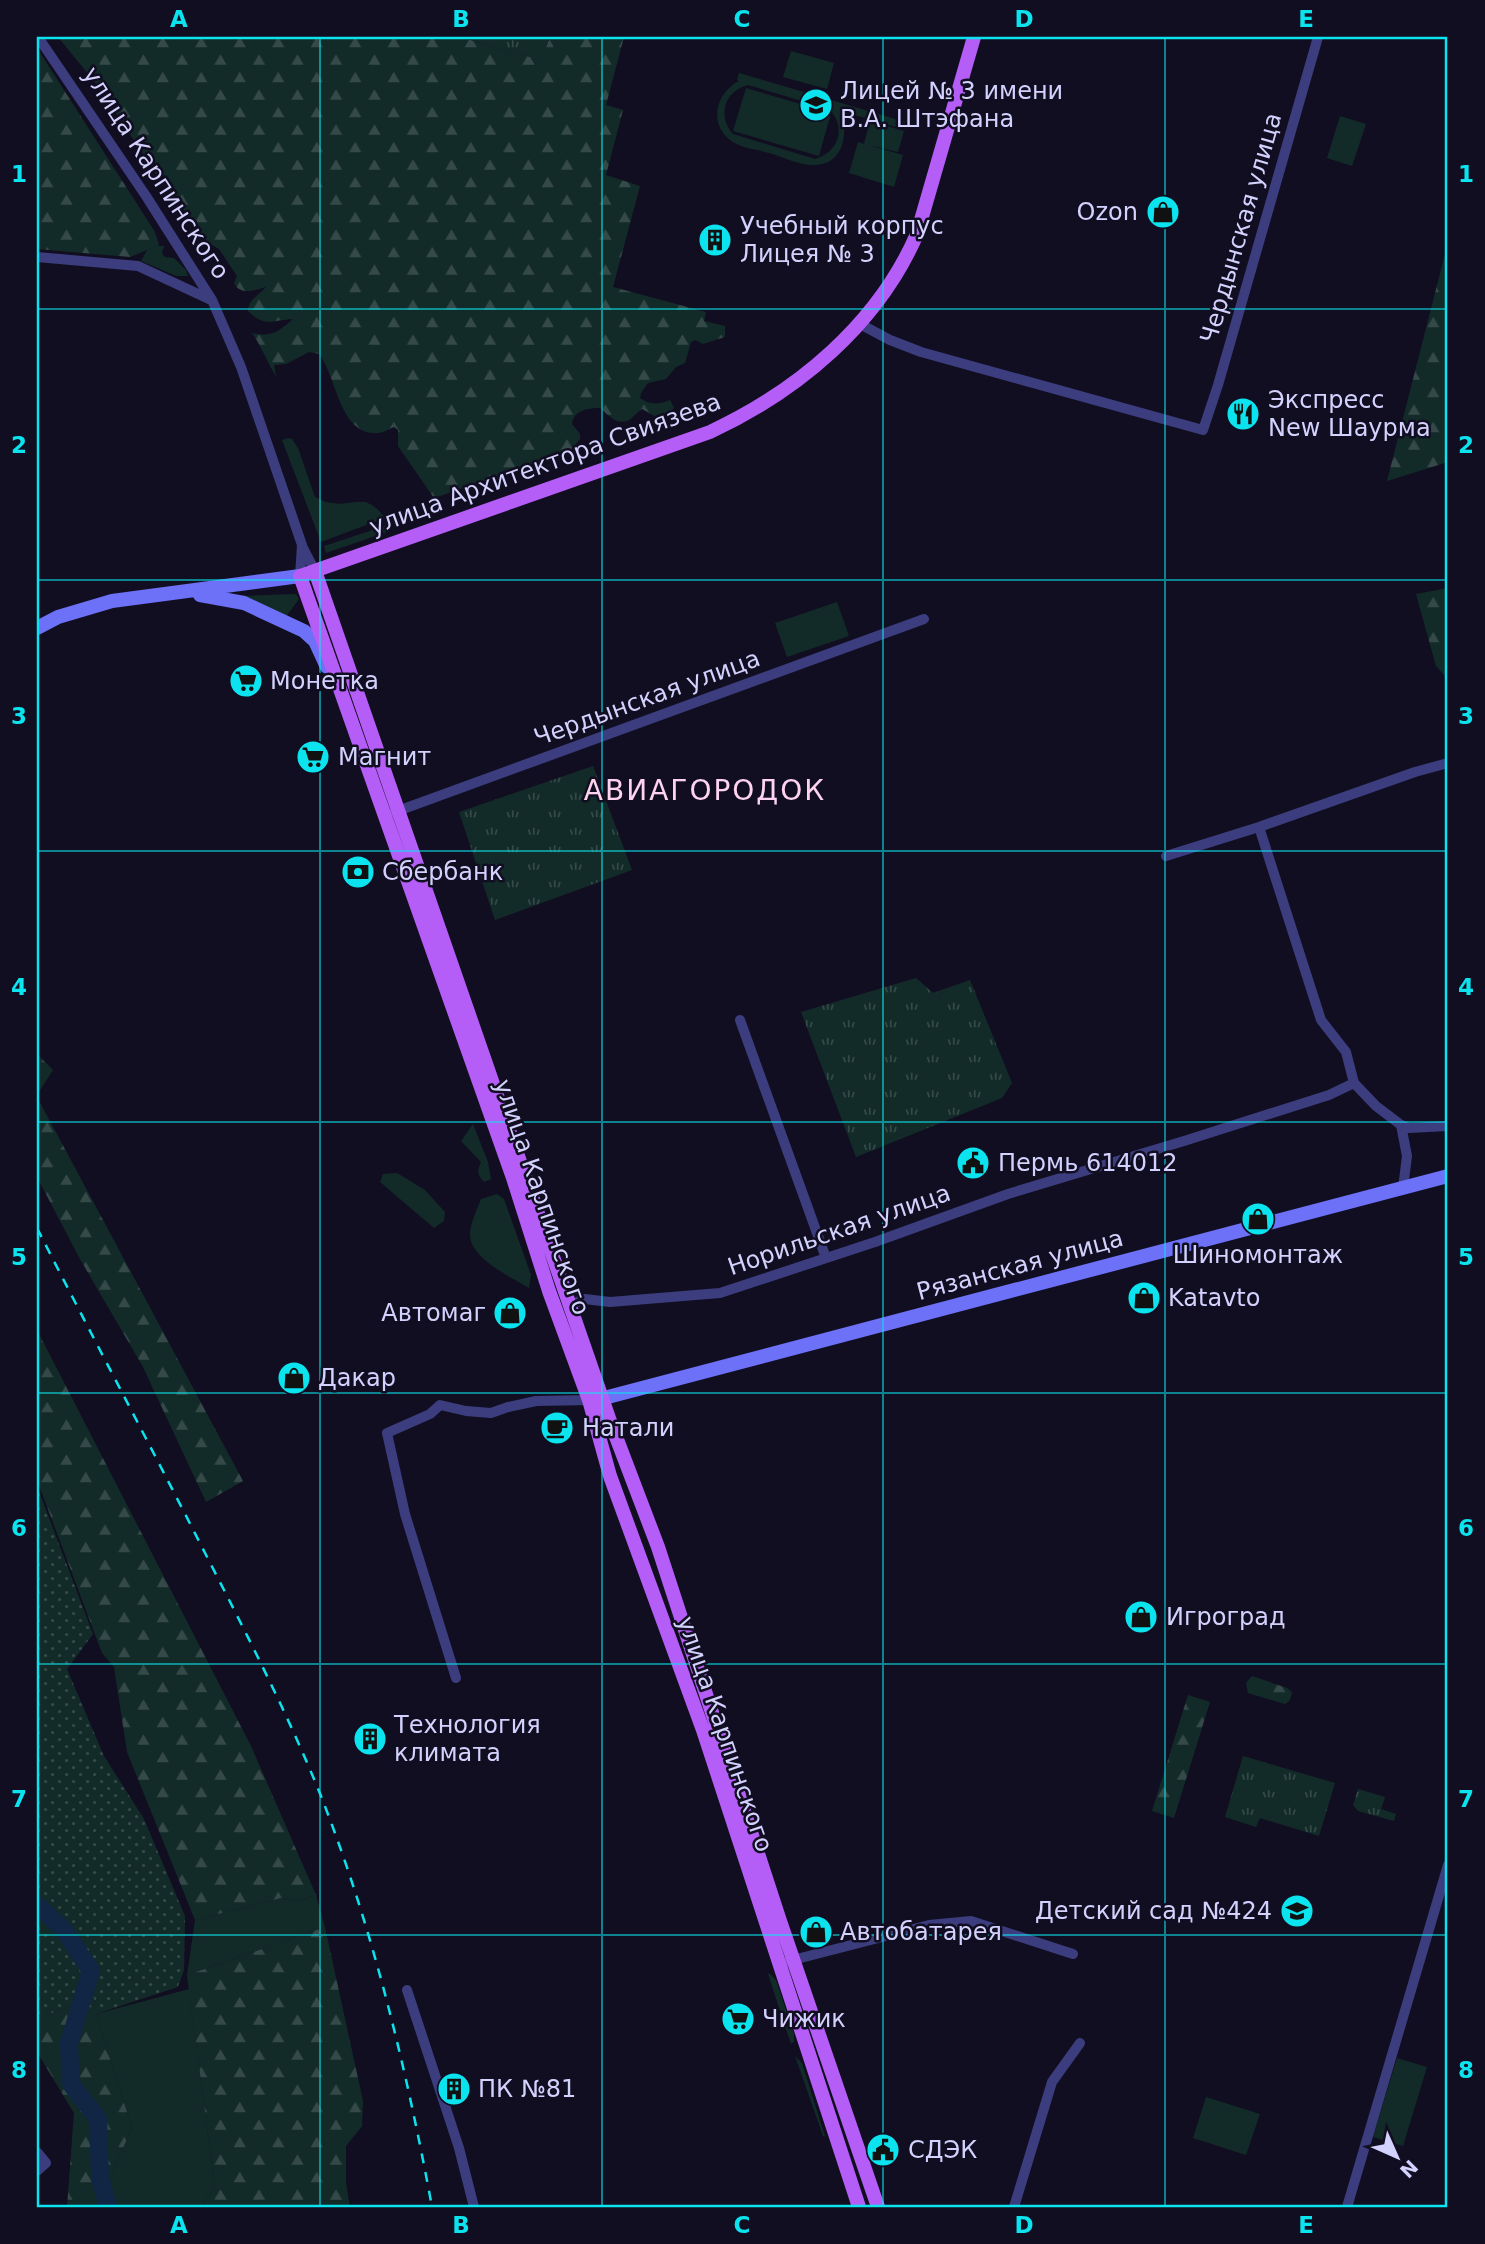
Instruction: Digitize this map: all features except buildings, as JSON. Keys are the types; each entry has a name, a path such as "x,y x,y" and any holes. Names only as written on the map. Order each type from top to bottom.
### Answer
{"main road":[{"name":"улица Архитектора Свиязева","path":"300,576 710,432 765,404 792,385 860,324 899,271 916,233 974,37"},
{"name":"улица Карпинского","path":"315,571 399,811 489,1093 570,1305 596,1399 610,1476 703,1730 859,2207"},
{"name":"улица Карпинского","path":"300,576 384,816 476,1055"},
{"name":"улица Карпинского","path":"489,1093 549,1291 596,1399 610,1421 661,1559 878,2207"},
{"path":"643,1566 644,1556 649,1552 655,1553 661,1559"},
{"path":"827,2112 837,2114 842,2103"}],"street":[{"name":"улица Карпинского","path":"38,37 146,196 212,300 241,367 302,545 300,576"},
{"name":"Чердынская улица","path":"860,324 909,348 1203,430 1222,373 1318,37"},
{"name":"улица Карпинского","path":"37,257 138,266 212,300"},
{"path":"302,545 315,571"},
{"name":"улица Архитектора Свиязева","path":"37,628 58,617 112,601 300,576"},
{"path":"174,593 210,596 244,603 304,631 315,641 328,671 337,682"},
{"name":"Чердынская улица","path":"384,816 923,619"},
{"path":"1166,856 1448,763"},
{"path":"1259,827 1321,1020 1346,1052 1354,1083 1376,1106 1401,1125 1409,1128 1448,1126"},
{"path":"740,1020 826,1258"},
{"name":"Норильская улица","path":"570,1305 585,1299 610,1302 720,1293 1007,1194 1329,1095 1354,1083"},
{"path":"1401,1125 1407,1156 1403,1188"},
{"name":"Рязанская улица","path":"596,1399 1448,1176"},
{"path":"456,1678 405,1514 387,1433 430,1414 440,1405 491,1413 508,1406 536,1401 596,1399"},
{"path":"1347,2207 1448,1866"},
{"path":"779,1964 929,1925 971,1921 1073,1955"},
{"path":"407,1990 459,2148 474,2207"},
{"path":"1014,2207 1052,2082 1080,2043"},
{"path":"37,2152 46,2163 37,2171"}],"green space":[{"path":"58,37 460,37 541,60 550,37 624,37 606,105 623,110 606,175 640,186 613,287 706,312 704,321 725,326 725,337 703,344 695,340 691,342 685,363 676,367 666,379 648,383 640,398 655,404 670,400 674,408 664,418 658,418 642,409 623,422 612,418 600,408 582,411 573,419 572,424 580,434 580,439 569,452 434,498 398,446 398,430 394,427 380,433 365,431 355,425 347,415 319,354 309,352 286,364 274,365 276,376 252,333 265,335 275,332 293,319 264,321 248,311 252,301 266,287 244,291 237,287 234,283 237,276 219,249 204,240 192,226 190,218 176,200 172,183 164,177 157,179 98,86"},
{"path":"460,37 550,37 541,60"},
{"path":"37,48 155,232 159,245 130,257 37,249"},
{"path":"791,51 834,63 827,89 783,77"},
{"path":"739,73 909,123 906,130 841,111 844,137 838,153 826,163 798,163 738,144 722,132 717,116 718,107 725,92 739,81","holes":["748,85 829,109 838,123 838,138 830,151 815,159 733,134 725,120 724,112 728,98"]},
{"path":"746,88 831,113 819,156 733,131"},
{"path":"1340,116 1366,124 1352,166 1327,158"},
{"path":"870,121 904,131 898,152 868,145 903,155 894,187 849,173 858,142 864,144"},
{"path":"1448,242 1448,462 1387,481"},
{"path":"164,246 162,253 165,257 174,258 186,270 188,276 176,276 141,261 147,250"},
{"path":"292,439 298,448 315,497 340,504 366,502 385,518 321,542 282,440"},
{"path":"388,525 390,531 326,553 324,546"},
{"path":"1448,588 1448,679 1436,666 1416,594"},
{"path":"296,594 299,599 285,618 239,596"},
{"path":"837,602 849,636 787,657 775,623"},
{"path":"593,766 632,870 495,920 459,812"},
{"path":"916,978 933,993 970,980 1012,1083 1002,1098 856,1157 801,1012"},
{"path":"37,1054 53,1070 37,1095"},
{"path":"37,1097 243,1481 206,1502 143,1367 80,1259 37,1177"},
{"path":"473,1124 488,1162 491,1179 484,1182 478,1173 481,1162 461,1141"},
{"path":"397,1173 425,1190 445,1212 444,1221 434,1228 380,1182 383,1174"},
{"path":"497,1194 504,1199 531,1275 529,1288 484,1259 472,1243 471,1226 481,1199"},
{"path":"37,1330 251,1746 316,1895 300,1900 281,1898 195,1920 127,1752 114,1667 102,1653 37,1480"},
{"path":"37,1486 93,1634 67,1669 104,1756 144,1819 185,1916 184,1970 178,1987 96,2014 94,1998 37,2018"},
{"path":"1252,1676 1287,1688 1292,1692 1290,1700 1285,1704 1248,1693 1246,1683"},
{"path":"1188,1695 1210,1702 1174,1818 1152,1811"},
{"path":"1243,1756 1335,1783 1319,1836 1260,1818 1256,1827 1225,1817"},
{"path":"1358,1789 1385,1797 1381,1809 1396,1814 1394,1821 1358,1811 1353,1805"},
{"path":"316,1895 325,1927 187,1975 195,1920 281,1898 300,1900"},
{"path":"325,1927 363,2101 362,2126 346,2146 346,2183 350,2207 201,2207 215,2188 187,1975"},
{"path":"768,1974 776,1980 794,2034 794,2042 791,2044"},
{"path":"189,1989 215,2188 201,2207 97,2207 132,2128 96,2014"},
{"path":"94,1998 96,2014 132,2128 97,2207 67,2207 74,2113 37,2052 37,2018"},
{"path":"795,2056 802,2063 825,2136 823,2136"},
{"path":"1397,2058 1427,2067 1403,2146 1373,2137"},
{"path":"1206,2097 1260,2114 1246,2155 1193,2138"}],"waterway":[{"path":"37,1905 64,1930 91,1971 69,2043 71,2084 98,2119 100,2177 108,2207"}],"railway":[{"path":"37,1228 250,1642 321,1796 357,1897 386,1999 411,2102 432,2207"}],"place":[{"name":"Лицей № 3 имени В.А. Штэфана","path":"816,105"},
{"name":"Ozon","path":"1163,212"},
{"name":"Учебный корпус Лицея № 3","path":"715,240"},
{"name":"Экспресс New Шаурма","path":"1243,414"},
{"name":"Монетка","path":"246,681"},
{"name":"Магнит","path":"313,757"},
{"name":"Сбербанк","path":"358,872"},
{"name":"Пермь 614012","path":"973,1163"},
{"name":"Шиномонтаж","path":"1258,1219"},
{"name":"Katavto","path":"1144,1298"},
{"name":"Автомаг","path":"510,1313"},
{"name":"Дакар","path":"294,1378"},
{"name":"Натали","path":"557,1428"},
{"name":"Игроград","path":"1141,1617"},
{"name":"Технология климата","path":"370,1739"},
{"name":"Детский сад №424","path":"1297,1911"},
{"name":"Автобатарея","path":"816,1932"},
{"name":"Чижик","path":"738,2019"},
{"name":"ПК №81","path":"454,2089"},
{"name":"СДЭК","path":"883,2150"}],"district":[{"name":"АВИАГОРОДОК","path":"705,790"}]}
